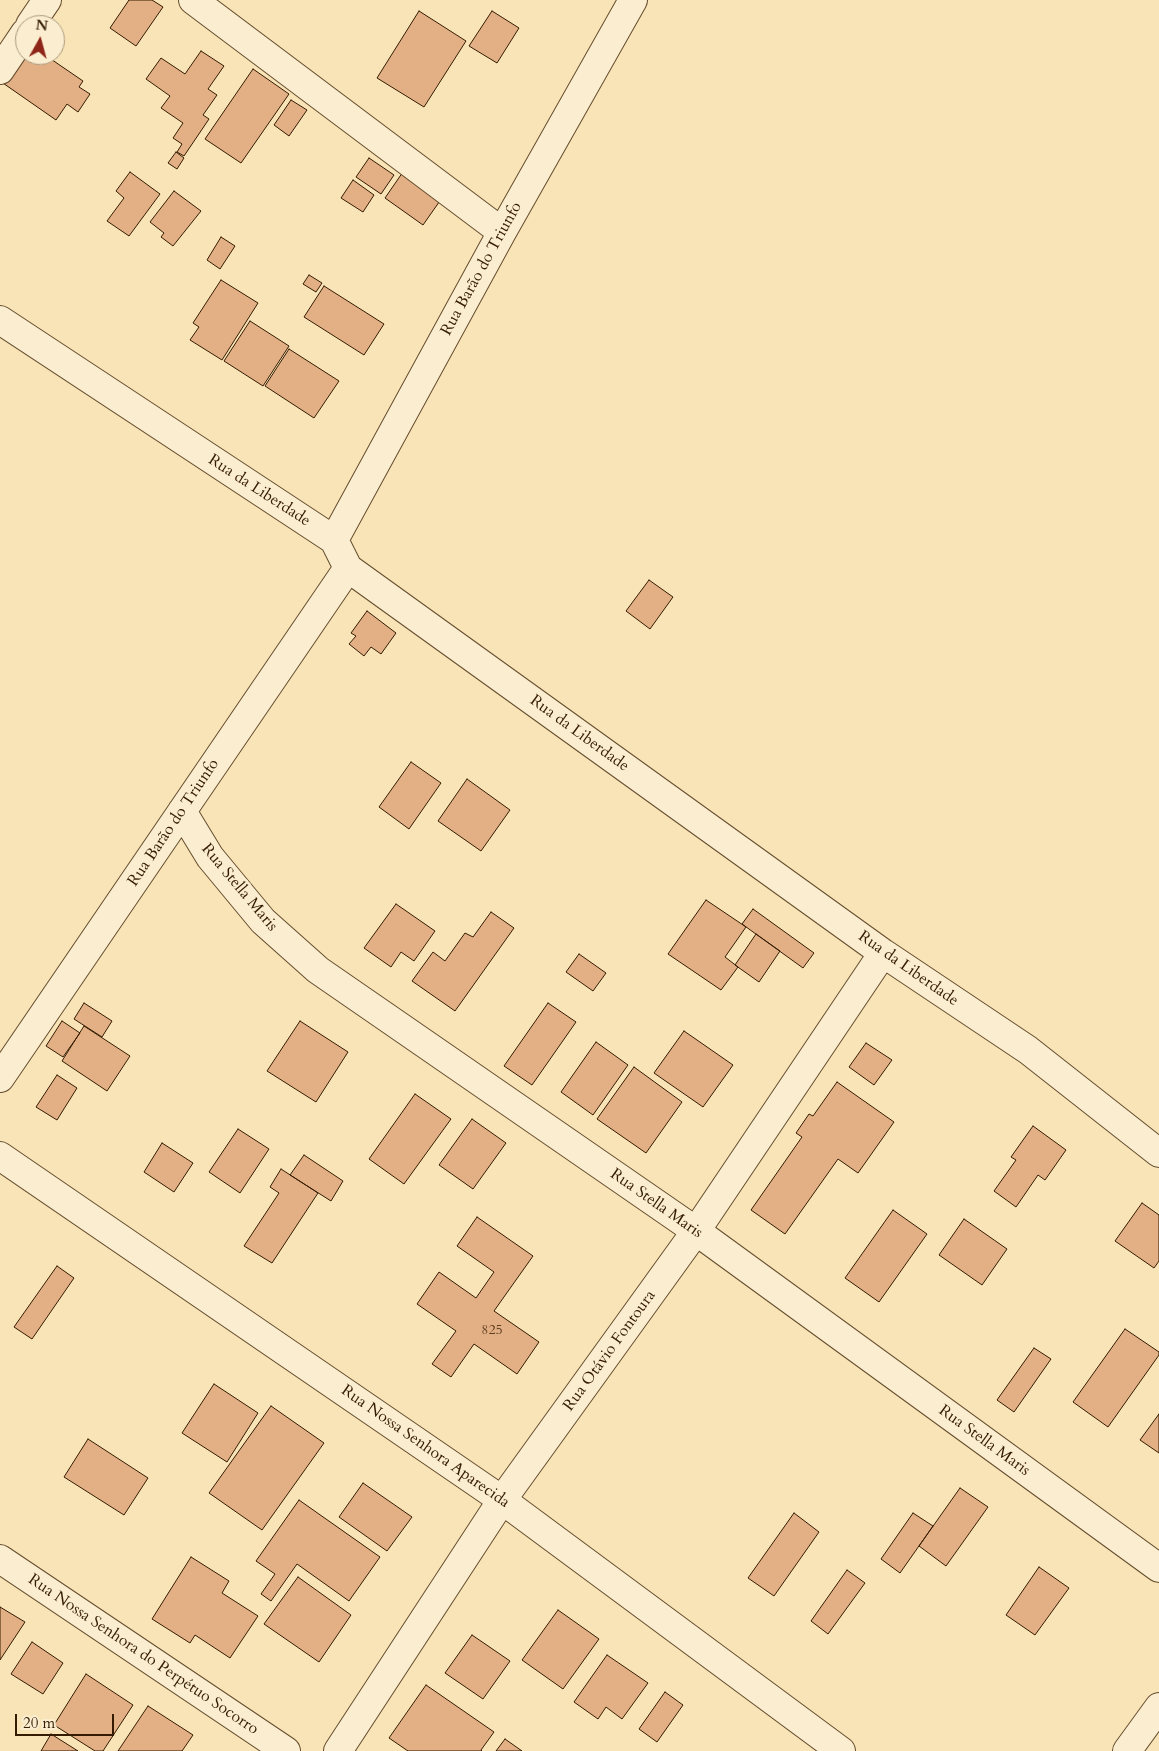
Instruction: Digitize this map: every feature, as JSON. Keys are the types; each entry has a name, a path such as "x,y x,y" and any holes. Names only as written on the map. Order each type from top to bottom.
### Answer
{"street":[{"path":"37,15 47,0"},
{"path":"193,0 502,232"},
{"name":"Rua Barão do Triunfo","path":"334,540 502,232 633,0"},
{"path":"0,70 15,48"},
{"name":"Rua da Liberdade","path":"0,320 334,540 348,568 884,953 1028,1050 1159,1153"},
{"name":"Rua Barão do Triunfo","path":"0,1078 348,568"},
{"name":"Rua Stella Maris","path":"182,811 210,857 263,922 318,970 696,1232 1159,1568"},
{"name":"Rua Otávio Fontoura","path":"338,1751 502,1500 696,1232 884,953"},
{"name":"Rua Nossa Senhora Aparecida","path":"0,1156 502,1500 841,1751"},
{"name":"Rua Nossa Senhora do Perpétuo Socorro","path":"0,1559 286,1751"},
{"path":"1128,1751 1159,1707"}],"building":[{"path":"129,0 152,0 163,7 136,46 110,28"},
{"path":"419,11 466,41 424,107 377,78"},
{"path":"492,11 519,28 497,63 469,46"},
{"path":"201,51 224,66 208,89 217,95 203,115 209,119 184,156 177,152 182,144 173,138 183,123 161,108 170,96 146,79 161,58 185,74"},
{"path":"15,65 60,65 83,81 79,87 90,94 78,112 67,104 56,120 0,81"},
{"path":"253,69 289,94 241,163 205,139"},
{"path":"291,100 307,110 289,136 274,125"},
{"path":"176,152 184,158 177,169 168,163"},
{"path":"369,158 394,175 381,194 356,177"},
{"path":"405,169 444,195 423,225 385,198"},
{"path":"130,172 160,194 129,236 107,221 124,198 116,191"},
{"path":"353,180 374,195 363,212 341,198"},
{"path":"174,191 201,211 173,246 161,237 164,233 150,222"},
{"path":"221,237 235,246 220,269 207,260"},
{"path":"309,275 322,283 316,292 303,284"},
{"path":"221,280 258,303 222,360 190,340 199,327 193,323"},
{"path":"324,286 384,324 364,355 304,317"},
{"path":"250,321 289,346 263,386 224,361"},
{"path":"289,349 339,381 314,418 265,386"},
{"path":"649,580 673,597 650,629 626,611"},
{"path":"367,611 396,633 381,654 371,647 364,656 349,644 356,636 351,633"},
{"path":"411,762 441,783 409,829 379,807"},
{"path":"467,779 510,810 481,851 438,821"},
{"path":"706,900 746,927 725,957 738,967 721,990 668,954"},
{"path":"396,904 435,931 414,961 401,952 391,967 364,948"},
{"path":"753,909 814,953 803,968 742,924"},
{"path":"491,912 514,928 455,1011 412,981 433,952 445,961 465,933 473,937"},
{"path":"756,934 780,951 759,982 735,965"},
{"path":"579,954 606,973 593,991 566,972"},
{"path":"84,1003 112,1021 102,1037 74,1019"},
{"path":"548,1003 576,1022 532,1085 504,1066"},
{"path":"62,1021 80,1033 63,1057 46,1046"},
{"path":"300,1021 348,1052 316,1102 267,1071"},
{"path":"84,1026 130,1056 107,1091 62,1061"},
{"path":"684,1031 733,1065 703,1107 654,1073"},
{"path":"596,1042 628,1065 593,1115 561,1092"},
{"path":"866,1043 892,1060 874,1085 849,1067"},
{"path":"634,1067 682,1102 646,1153 597,1119"},
{"path":"57,1075 77,1088 57,1120 36,1107"},
{"path":"837,1082 894,1122 858,1173 838,1159 785,1234 751,1210 802,1137 796,1133 809,1114 813,1116"},
{"path":"415,1094 451,1119 404,1184 369,1159"},
{"path":"472,1119 506,1143 473,1189 439,1165"},
{"path":"1033,1126 1066,1150 1045,1180 1038,1175 1016,1207 994,1191 1016,1160 1011,1157"},
{"path":"238,1129 269,1149 240,1193 209,1172"},
{"path":"162,1143 193,1163 174,1192 144,1172"},
{"path":"304,1155 343,1181 331,1201 290,1175"},
{"path":"281,1169 318,1193 272,1263 244,1246 279,1193 270,1187"},
{"path":"1142,1203 1159,1215 1159,1261 1154,1268 1115,1241"},
{"path":"893,1210 927,1234 879,1302 845,1278"},
{"path":"477,1217 533,1256 494,1311 539,1342 517,1374 474,1344 451,1377 432,1364 456,1331 417,1304 439,1272 476,1298 494,1272 457,1246"},
{"path":"964,1219 1007,1249 982,1285 939,1255"},
{"path":"57,1266 74,1278 32,1339 14,1327"},
{"path":"1125,1329 1159,1352 1159,1355 1108,1427 1073,1402"},
{"path":"1034,1348 1051,1359 1014,1412 997,1400"},
{"path":"214,1384 258,1413 227,1462 182,1433"},
{"path":"271,1406 324,1443 262,1530 209,1493"},
{"path":"1159,1414 1159,1453 1140,1440"},
{"path":"88,1439 148,1478 124,1515 64,1477"},
{"path":"363,1483 412,1517 387,1551 339,1517"},
{"path":"960,1488 988,1507 946,1566 919,1546"},
{"path":"299,1500 380,1557 349,1601 297,1564 271,1601 261,1594 275,1574 256,1561"},
{"path":"794,1513 819,1532 774,1596 748,1578"},
{"path":"913,1513 933,1526 900,1573 881,1559"},
{"path":"191,1557 229,1581 222,1593 258,1616 230,1658 195,1635 190,1643 152,1619"},
{"path":"1039,1567 1069,1588 1035,1635 1006,1615"},
{"path":"847,1570 865,1583 828,1634 811,1621"},
{"path":"298,1577 351,1615 319,1662 264,1624"},
{"path":"0,1607 25,1622 0,1660"},
{"path":"558,1610 599,1639 563,1689 522,1660"},
{"path":"472,1635 510,1661 483,1699 445,1673"},
{"path":"32,1642 63,1663 43,1694 11,1674"},
{"path":"607,1655 648,1683 622,1719 606,1707 598,1719 574,1702"},
{"path":"86,1674 133,1705 103,1751 95,1751 54,1725"},
{"path":"426,1685 494,1732 482,1751 408,1751 389,1738"},
{"path":"665,1692 683,1705 657,1742 639,1729"},
{"path":"148,1706 193,1735 182,1751 118,1751"},
{"path":"51,1734 78,1751 41,1751"},
{"path":"505,1739 522,1751 496,1751"}]}
